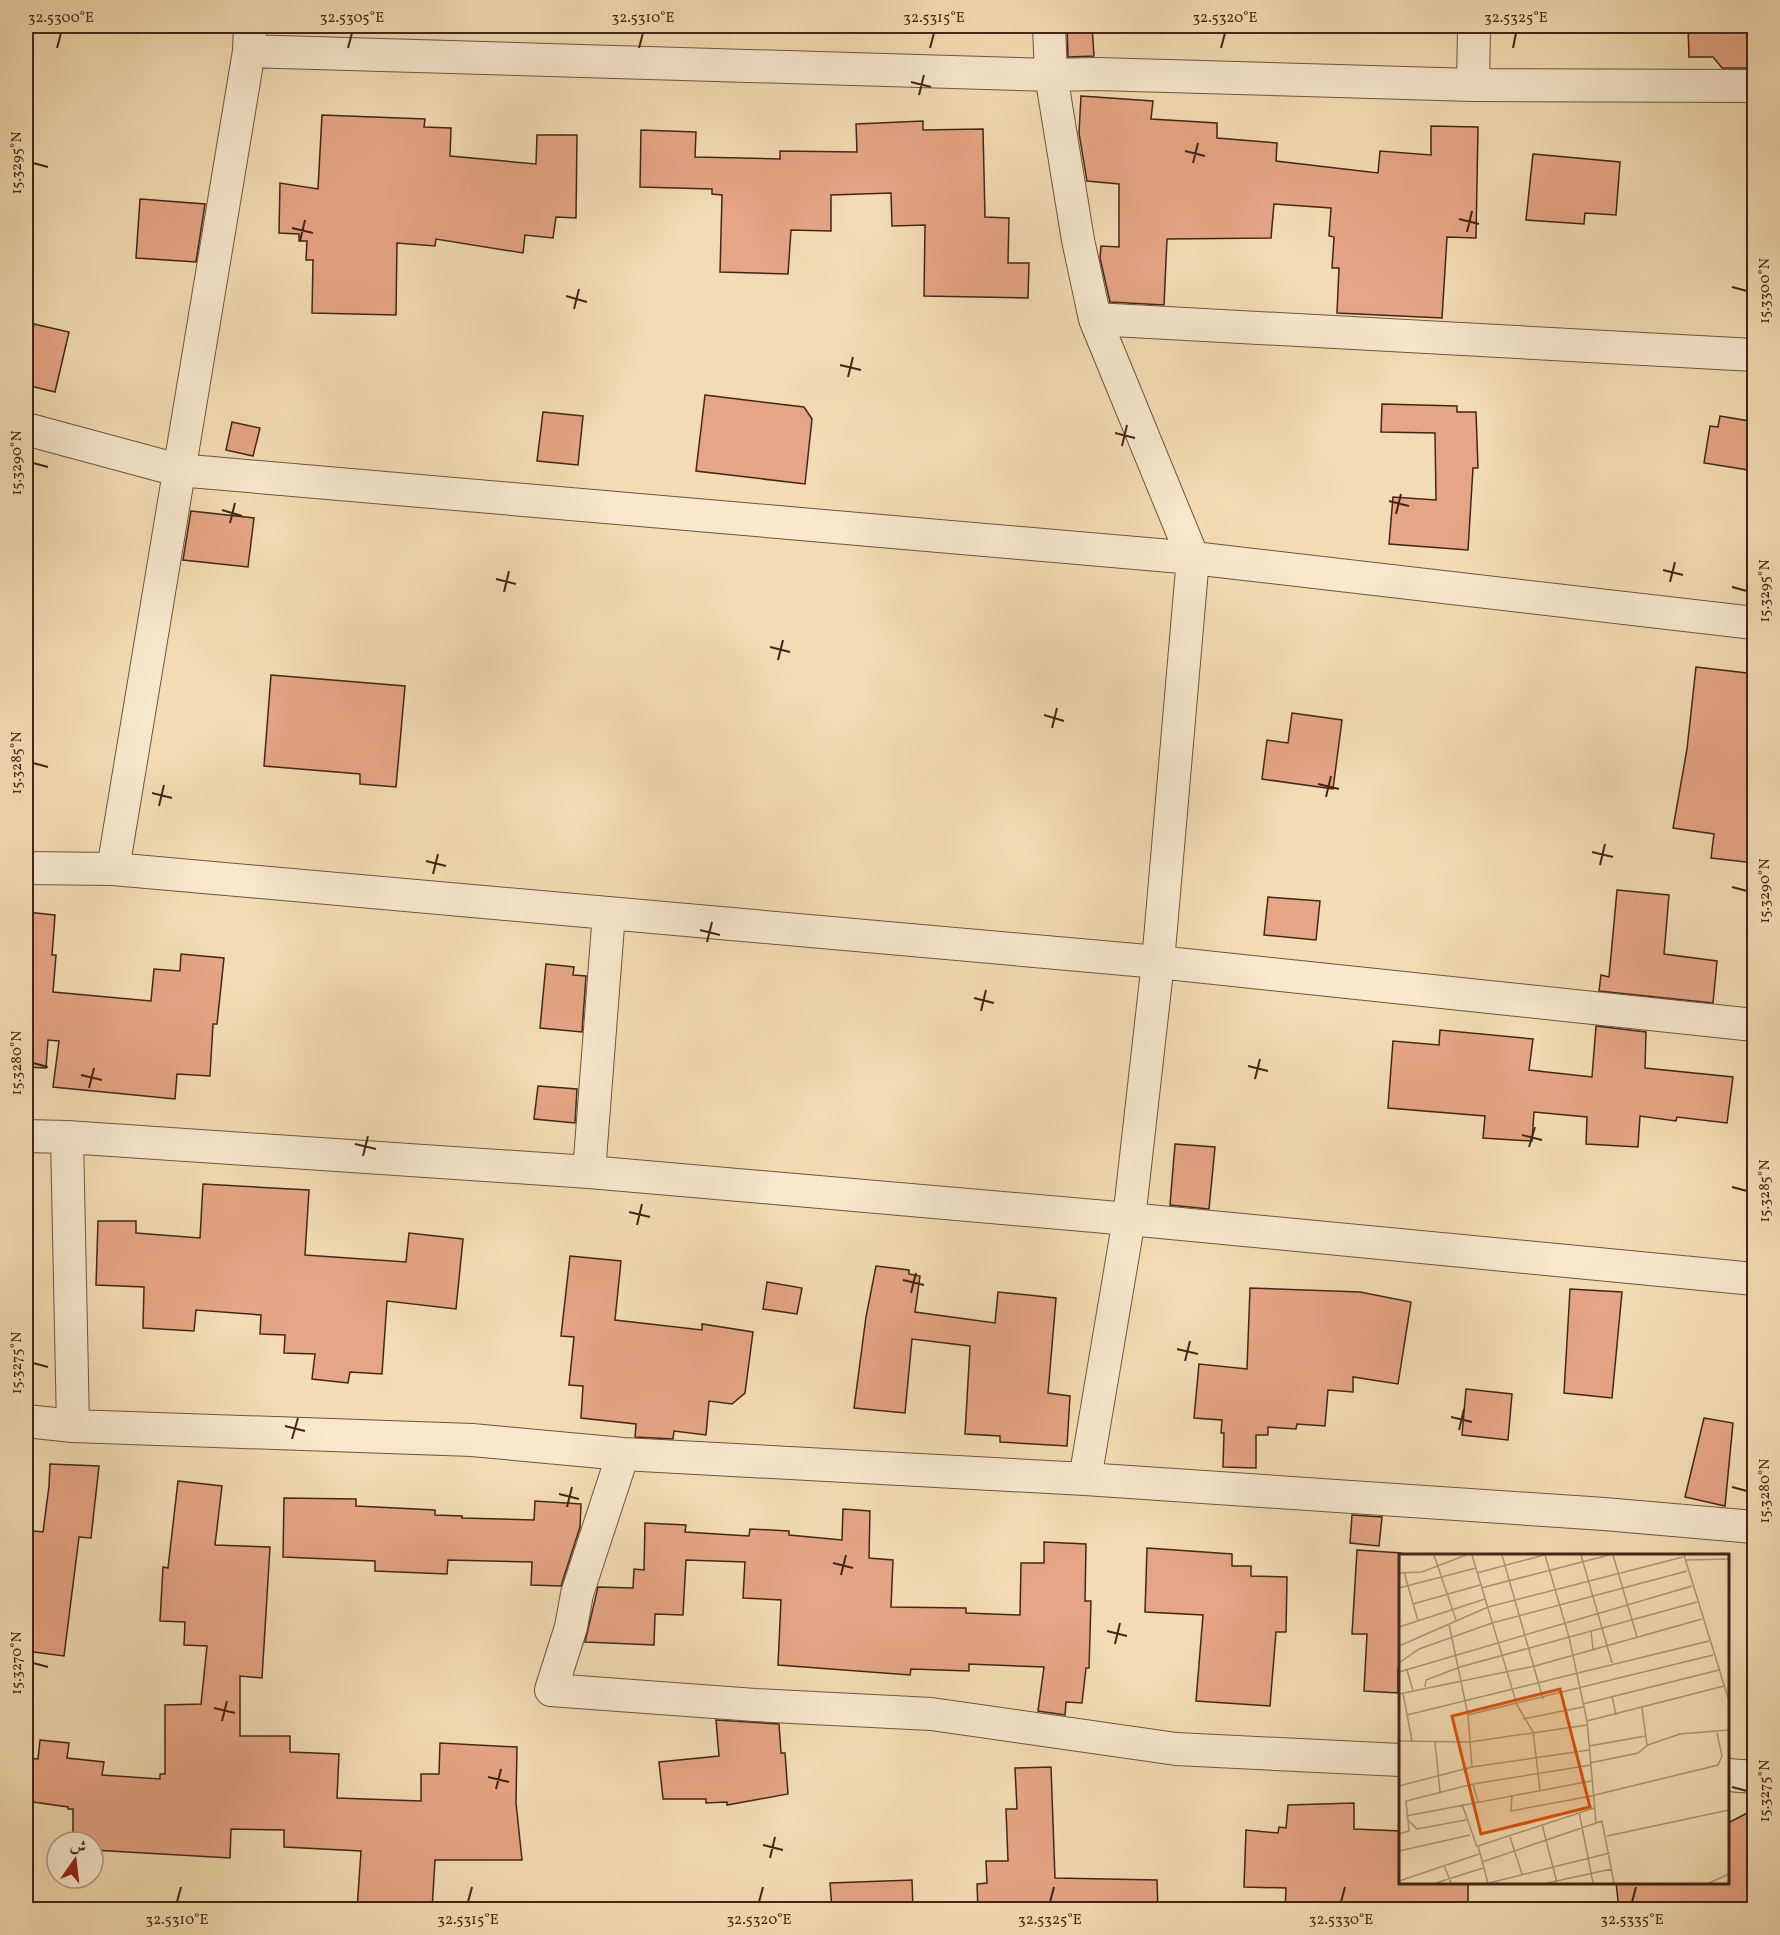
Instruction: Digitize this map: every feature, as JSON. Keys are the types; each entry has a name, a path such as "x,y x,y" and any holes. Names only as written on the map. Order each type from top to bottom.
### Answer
{"street":[{"path":"1049,26 1051,75 1078,240 1095,319 1193,558 1158,962 1129,1219 1085,1479"},
{"path":"1473,85 1474,26"},
{"path":"113,869 249,38 1051,75 1098,74 1473,85 1755,86"},
{"path":"1095,319 1755,355"},
{"path":"26,429 178,470 1193,558 1755,623"},
{"path":"26,868 113,869 1158,962 1755,1025"},
{"path":"589,1172 609,913"},
{"path":"26,1137 67,1137 589,1172 1129,1219 1755,1279"},
{"path":"67,1137 73,1426"},
{"path":"26,1421 73,1426 472,1440 623,1454 1085,1479 1604,1514 1755,1527"},
{"path":"623,1454 578,1594 571,1628 551,1690 755,1705 931,1714 1176,1749 1399,1760"},
{"path":"1729,1775 1755,1776"}],"building":[{"path":"1067,26 1092,26 1094,56 1068,57"},
{"path":"1688,26 1755,26 1755,68 1722,68 1713,57 1689,57"},
{"path":"1081,96 1153,101 1151,119 1217,123 1217,138 1277,143 1276,161 1378,173 1380,151 1431,155 1431,126 1478,127 1476,238 1447,237 1442,318 1337,313 1339,268 1332,268 1334,237 1329,236 1331,208 1274,204 1271,238 1167,239 1164,305 1110,302 1100,258 1101,246 1119,247 1119,184 1087,181 1079,133"},
{"path":"322,115 425,119 424,127 451,128 450,156 536,164 537,135 577,135 576,218 556,217 553,238 525,235 523,253 436,239 435,246 397,243 396,315 312,313 313,260 306,260 307,241 299,241 299,234 279,233 280,183 318,189"},
{"path":"923,121 923,130 983,129 985,217 1009,218 1008,263 1029,263 1028,298 924,296 925,225 892,226 891,193 831,195 831,231 791,230 788,274 720,272 722,195 712,194 712,189 640,187 641,130 696,132 695,157 780,159 780,151 857,152 856,124"},
{"path":"1533,154 1620,162 1616,215 1585,213 1584,224 1526,220"},
{"path":"140,199 205,204 196,262 136,258"},
{"path":"34,324 69,332 55,392 26,385 26,332 32,334"},
{"path":"705,395 804,407 812,419 805,484 696,471"},
{"path":"1382,404 1457,406 1457,412 1476,412 1478,468 1473,468 1468,550 1389,544 1393,497 1436,500 1435,433 1381,432"},
{"path":"543,412 583,416 578,465 537,461"},
{"path":"1720,416 1755,422 1755,471 1704,463 1710,426 1718,427"},
{"path":"232,422 260,428 253,456 226,450"},
{"path":"191,511 254,518 248,567 183,560"},
{"path":"1696,667 1755,674 1755,863 1711,858 1714,834 1673,828 1687,749"},
{"path":"271,675 405,686 396,787 360,784 360,774 264,766"},
{"path":"1292,713 1342,720 1333,789 1262,779 1267,740 1288,743"},
{"path":"1617,890 1669,895 1664,954 1717,961 1713,1003 1599,991 1601,975 1609,977"},
{"path":"1268,897 1320,901 1316,940 1264,935"},
{"path":"26,912 55,915 52,955 56,955 53,992 151,1001 154,969 180,971 181,954 224,958 217,1024 213,1024 210,1076 177,1074 175,1099 53,1087 59,1041 48,1040 46,1068 26,1067"},
{"path":"546,964 574,967 573,975 586,976 582,1032 540,1028"},
{"path":"1596,1026 1646,1032 1645,1068 1733,1077 1727,1123 1677,1117 1676,1121 1640,1116 1638,1147 1586,1144 1587,1117 1534,1112 1532,1141 1483,1138 1485,1116 1388,1108 1393,1041 1439,1045 1440,1030 1533,1039 1529,1070 1592,1077"},
{"path":"538,1086 577,1089 575,1123 534,1119"},
{"path":"1175,1144 1215,1147 1209,1209 1170,1205"},
{"path":"203,1184 309,1190 305,1255 406,1262 409,1233 463,1239 456,1309 387,1301 382,1374 350,1372 348,1383 312,1379 315,1354 284,1353 285,1335 260,1334 261,1315 196,1310 194,1331 143,1328 144,1287 96,1285 98,1221 136,1221 136,1233 200,1238"},
{"path":"570,1256 621,1261 615,1320 702,1330 702,1324 753,1332 745,1393 732,1404 709,1401 706,1435 674,1431 673,1439 635,1437 636,1424 581,1418 583,1386 569,1385 574,1337 561,1336"},
{"path":"876,1266 909,1270 909,1274 920,1276 915,1312 995,1323 998,1292 1056,1298 1048,1393 1070,1396 1067,1446 1000,1442 1000,1436 965,1434 970,1346 912,1339 905,1413 854,1408 866,1317"},
{"path":"767,1282 802,1288 797,1314 763,1309"},
{"path":"1250,1288 1360,1292 1411,1302 1398,1384 1353,1377 1353,1392 1328,1390 1325,1426 1297,1424 1296,1429 1268,1427 1268,1435 1256,1435 1256,1468 1223,1467 1222,1420 1194,1418 1199,1364 1247,1369"},
{"path":"1570,1289 1622,1292 1612,1398 1564,1393"},
{"path":"1466,1389 1512,1394 1508,1440 1462,1435"},
{"path":"1704,1418 1733,1423 1725,1506 1685,1497"},
{"path":"50,1464 99,1466 91,1538 79,1537 64,1656 26,1651 26,1530 43,1532"},
{"path":"178,1481 222,1486 215,1545 270,1547 262,1678 240,1676 240,1736 290,1736 290,1752 339,1754 337,1798 421,1801 421,1774 439,1774 440,1743 517,1747 516,1803 522,1860 435,1860 432,1910 357,1910 361,1851 284,1847 284,1830 231,1829 230,1858 105,1851 105,1830 73,1830 73,1809 26,1801 26,1758 38,1759 40,1740 69,1743 67,1758 104,1762 102,1775 160,1779 160,1774 165,1774 165,1705 201,1704 207,1646 184,1645 185,1622 160,1621 163,1567 168,1568"},
{"path":"284,1498 356,1499 356,1506 435,1510 435,1515 462,1516 462,1518 534,1520 535,1501 581,1504 580,1527 561,1586 531,1585 532,1562 448,1560 447,1574 375,1571 375,1561 283,1557"},
{"path":"843,1509 870,1511 869,1558 893,1560 891,1607 966,1608 966,1613 1020,1615 1021,1563 1044,1563 1044,1542 1086,1544 1085,1601 1091,1601 1089,1668 1086,1668 1082,1703 1066,1702 1065,1715 1038,1711 1044,1667 969,1664 969,1671 911,1669 910,1675 778,1665 781,1600 743,1598 745,1562 686,1560 683,1615 655,1614 654,1645 585,1642 598,1587 633,1588 634,1569 644,1570 645,1523 686,1525 685,1532 749,1536 750,1529 789,1531 789,1535 842,1540"},
{"path":"1352,1515 1382,1517 1379,1546 1350,1543"},
{"path":"1147,1548 1232,1554 1232,1566 1251,1566 1251,1576 1287,1577 1286,1632 1276,1632 1270,1706 1196,1701 1203,1615 1145,1612"},
{"path":"1357,1550 1401,1553 1399,1554 1398,1693 1364,1691 1367,1634 1352,1634"},
{"path":"716,1720 779,1724 781,1753 785,1753 788,1794 727,1805 727,1802 706,1803 706,1799 663,1799 659,1762 719,1756"},
{"path":"1051,1767 1055,1878 1157,1880 1158,1910 1114,1910 1114,1903 1015,1905 1015,1910 978,1910 977,1884 987,1883 986,1861 1008,1861 1006,1809 1017,1809 1015,1768"},
{"path":"1354,1803 1354,1829 1399,1831 1399,1884 1468,1884 1468,1910 1285,1910 1286,1888 1244,1887 1246,1830 1278,1833 1279,1827 1286,1828 1288,1805"},
{"path":"1755,1809 1755,1910 1619,1910 1616,1884 1729,1884 1729,1822"},
{"path":"912,1880 913,1910 832,1910 830,1883"}]}
